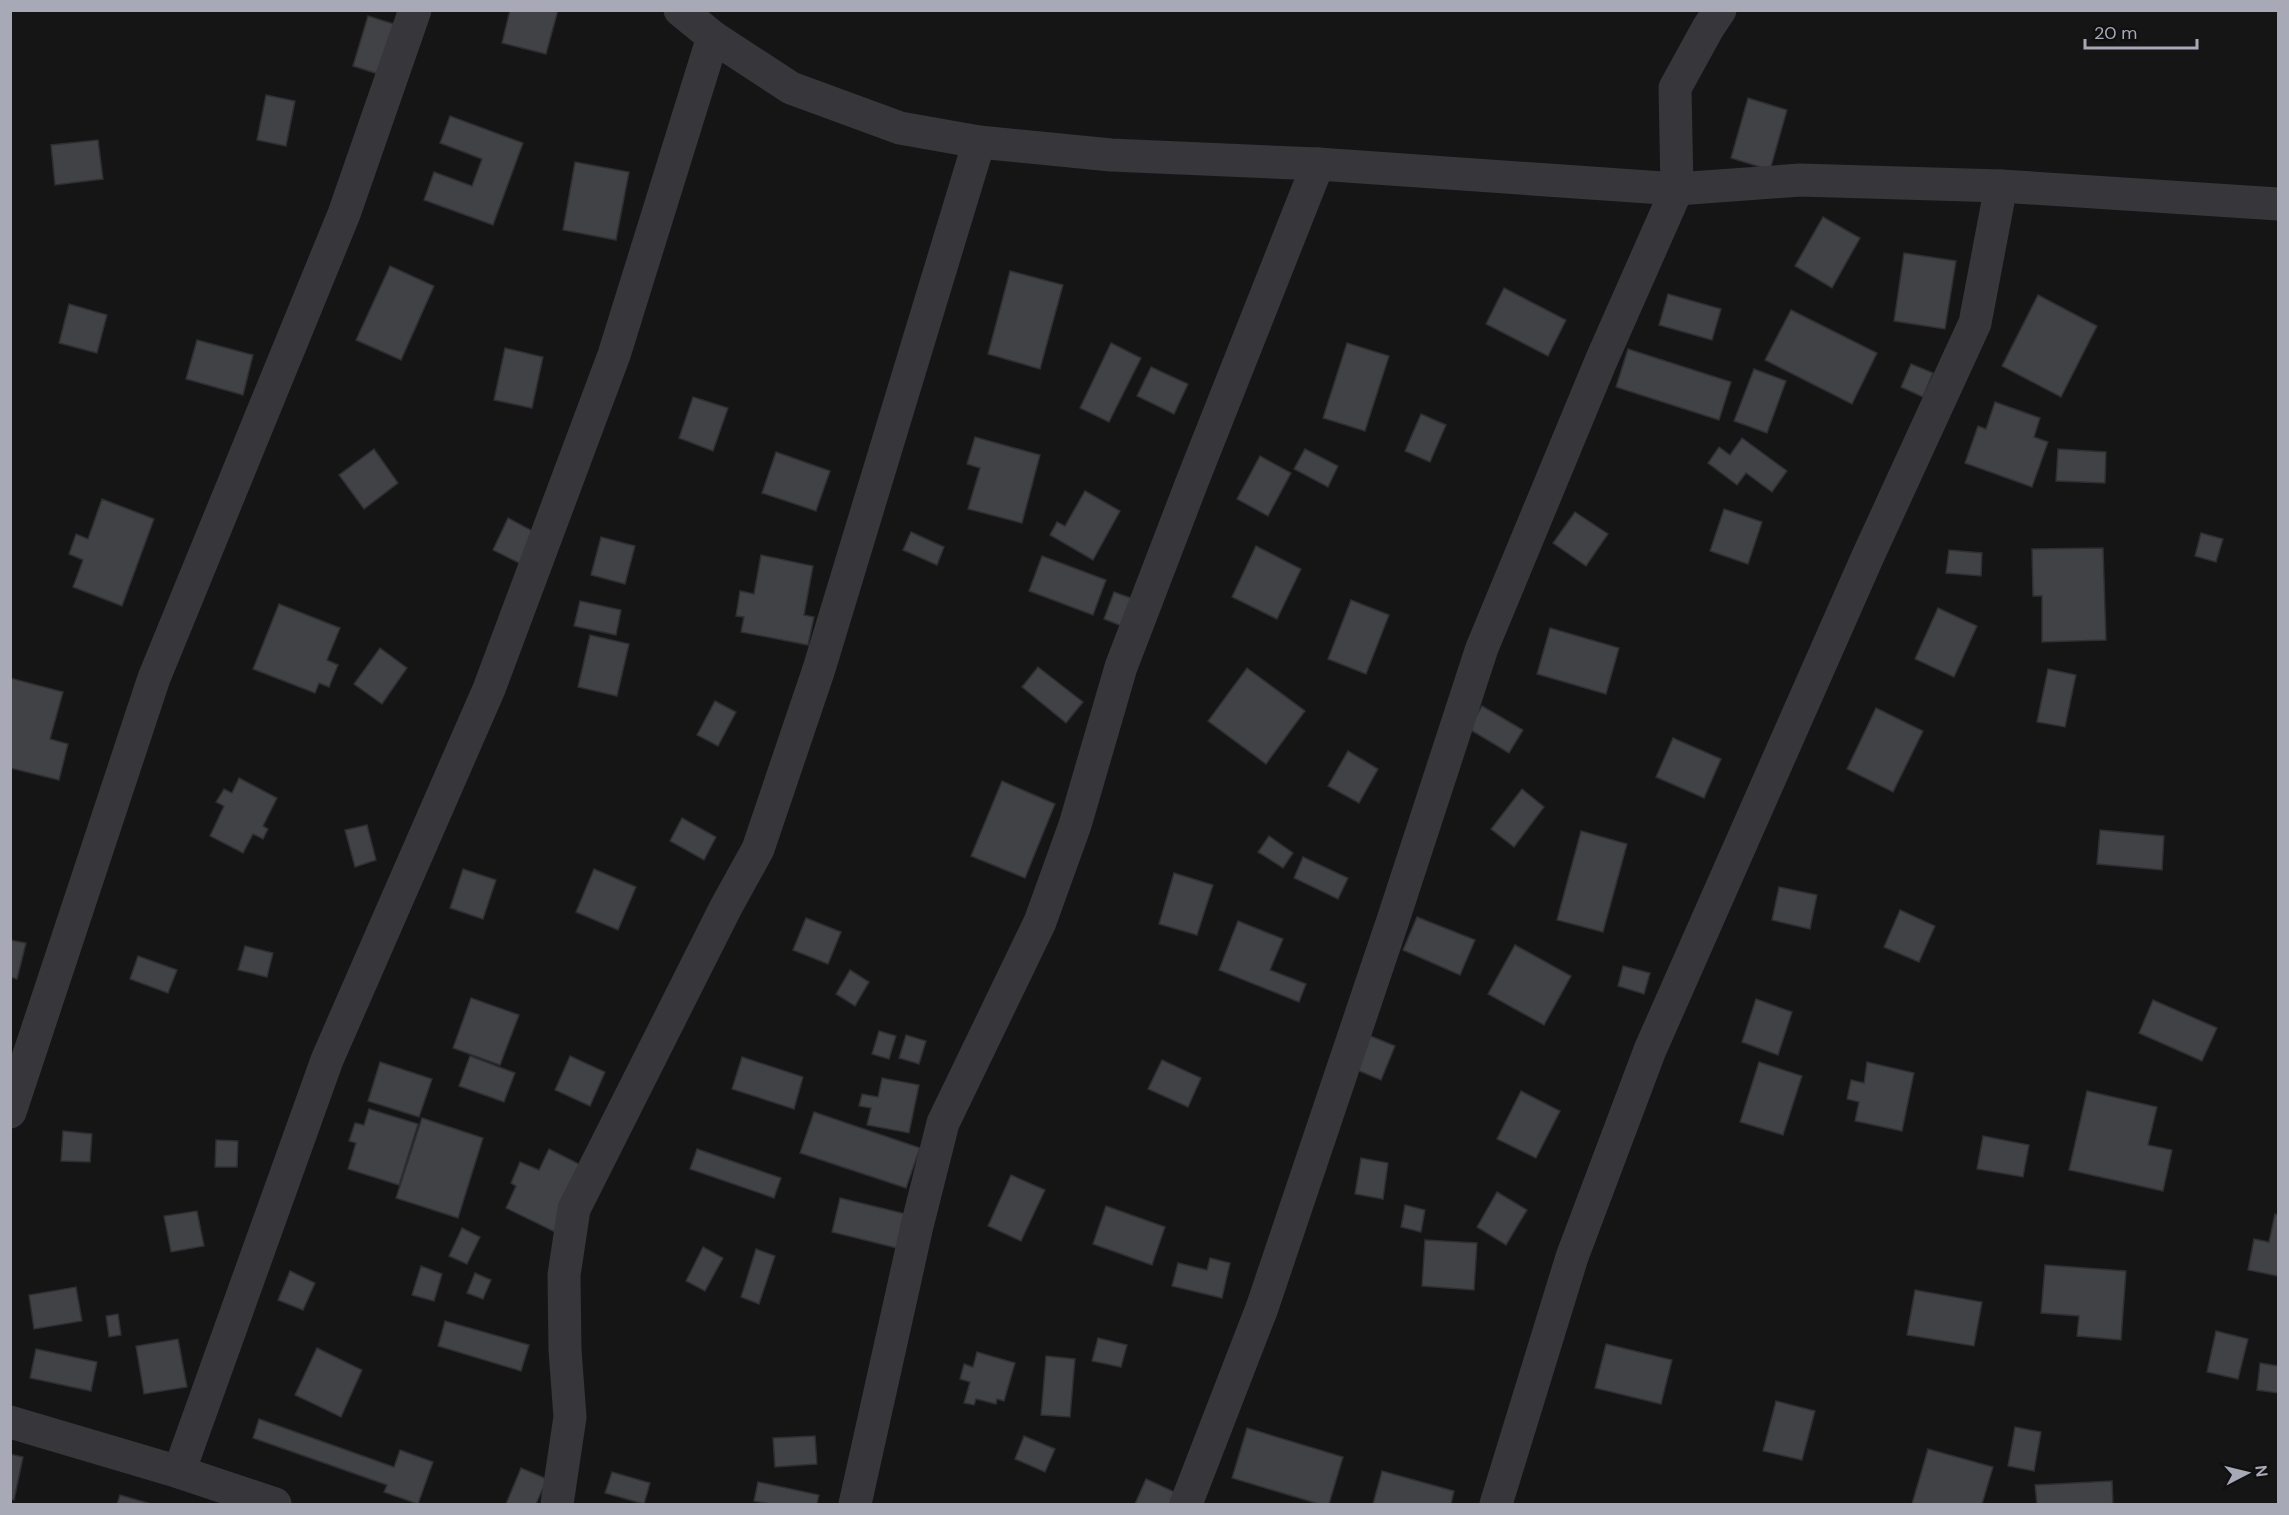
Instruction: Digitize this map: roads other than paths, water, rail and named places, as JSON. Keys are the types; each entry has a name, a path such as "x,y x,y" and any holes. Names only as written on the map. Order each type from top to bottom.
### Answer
{"street":[{"path":"10,1112 154,678 344,214 415,10"},
{"path":"680,10 713,37 791,88 900,128 979,142 1111,155 1318,164 1677,189 1800,180 2001,186 2278,204"},
{"path":"1186,1504 1262,1308 1394,918 1482,648 1601,361 1677,189 1675,88 1720,10"},
{"path":"179,1472 327,1060 489,689 609,366 713,37"},
{"path":"557,1504 570,1417 565,1350 564,1275 574,1209 726,907 758,849 819,669 979,142"},
{"path":"855,1504 917,1226 943,1123 1040,922 1075,825 1122,668 1192,482 1318,164"},
{"path":"1496,1504 1572,1257 1650,1050 1868,556 1975,323 2001,186"},
{"path":"10,1422 179,1472 274,1504"}]}
